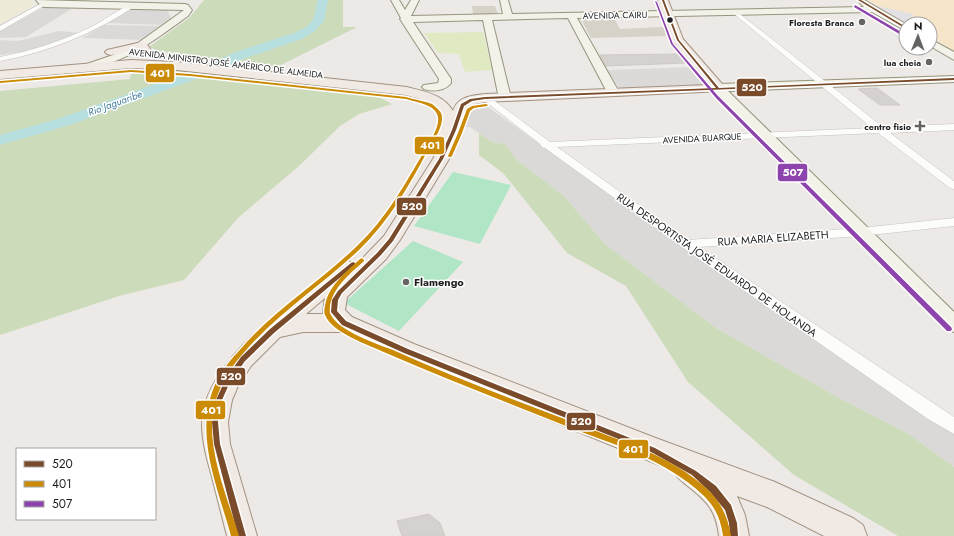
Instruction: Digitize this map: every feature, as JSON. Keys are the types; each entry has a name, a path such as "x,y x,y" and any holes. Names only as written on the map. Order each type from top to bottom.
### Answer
{"main road":[{"path":"407,14 415,0"},
{"path":"504,0 508,17"},
{"path":"663,0 678,40 696,64 718,88 954,324"},
{"path":"860,0 898,23"},
{"path":"42,2 97,3 178,8"},
{"path":"242,536 217,444 215,422 219,400 228,380 244,359 272,331 353,264 378,238 421,175 442,135 448,115 443,106 428,92 445,83 445,79 407,14 396,4"},
{"path":"763,4 772,11"},
{"path":"592,5 598,15"},
{"path":"131,64 122,60 126,56 141,50 178,8"},
{"name":"AVENIDA CAIRU","path":"407,14 487,18 874,9"},
{"path":"571,16 613,92"},
{"path":"487,18 504,94"},
{"path":"938,47 954,57"},
{"path":"85,66 141,50"},
{"name":"AVENIDA MINISTRO JOSÉ AMÉRICO DE ALMEIDA","path":"0,69 55,63 111,52 141,50 282,75 407,91 428,92"},
{"path":"55,63 96,57 103,58 85,66"},
{"name":"AVENIDA MINISTRO JOSÉ AMÉRICO DE ALMEIDA","path":"0,76 85,66 131,64 282,75 428,92"},
{"path":"344,323 334,312 335,300 340,292 379,254 390,240 441,159 454,130 462,105 471,100 485,98 613,92 954,80"},
{"path":"407,91 561,95"},
{"path":"272,331 303,323 344,323 412,353 654,450 775,496 842,529 852,536"},
{"path":"654,450 694,473 713,489 728,508 733,523 734,536"}],"street":[{"path":"0,29 42,2"},
{"path":"0,58 37,51 83,34 103,24 132,6"},
{"path":"735,12 879,130 954,186"},
{"name":"RUA DESPORTISTA JOSÉ EDUARDO DE HOLANDA","path":"485,98 545,144 687,244 934,414 954,426"},
{"name":"AVENIDA BUARQUE","path":"545,144 954,127"},
{"name":"RUA MARIA ELIZABETH","path":"687,244 861,232 954,222"}],"shaded area":[{"path":"0,0 32,0 35,5 0,24"},
{"path":"472,6 495,6 498,14 473,14"},
{"path":"877,6 914,14 912,16 898,16 898,18"},
{"path":"44,7 73,8 26,37 0,38 0,31"},
{"path":"130,7 166,8 172,20 165,25 107,23"},
{"path":"614,18 620,29 663,27 667,36 591,38 581,19"},
{"path":"104,25 162,26 144,40 82,38"},
{"path":"59,31 82,33 34,50 0,55 0,40 18,41"},
{"path":"694,67 710,86 620,89 607,70"},
{"path":"481,102 767,306 954,429 954,467 907,433 841,399 716,328 606,245 563,195 518,161 505,144 492,142 470,127 459,127 467,105"}],"green space":[{"path":"204,0 343,0 343,27 357,27 277,67 159,51 149,47 189,18"},
{"path":"483,32 492,70 465,72 459,54 438,53 424,33"},
{"path":"132,68 185,71 365,90 392,104 359,114 340,126 300,165 238,218 184,280 119,296 0,335 0,91 130,79"},
{"path":"479,133 492,142 505,144 518,161 563,195 606,245 716,328 841,399 907,433 954,467 954,536 898,536 794,475 688,382 626,286 567,253 504,174 479,155"},
{"path":"453,172 511,185 480,244 414,226"},
{"name":"Flamengo","path":"413,241 463,262 399,331 344,303"}],"sand":[{"path":"868,0 954,0 954,51 938,42 938,16 898,16 898,18"}],"building":[{"path":"680,54 686,63 606,66 600,55"},
{"path":"877,88 900,105 880,105 858,89"},
{"path":"429,514 440,523 445,536 402,536 397,521"}],"waterway":[{"name":"Rio Jaguaribe","path":"0,140 64,122 213,68 238,56 298,36 311,29 318,21 323,0"}],"transit line":[{"name":"520","path":"663,0 678,40 718,88"},
{"name":"520","path":"859,0 898,23"},
{"name":"507","path":"656,2 672,44 717,97 949,329"},
{"name":"507","path":"855,6 898,32"},
{"name":"401","path":"1,82 131,71 190,75 406,98 431,105 439,113 440,118 438,129 403,191 387,214 360,246 341,264 295,301 250,342 231,364 217,387 210,412 210,442 216,474 235,536"},
{"name":"520","path":"734,536 733,523 728,508 713,489 694,473 653,450 406,351 344,323 334,312 335,300 340,292 379,254 391,240 441,159 454,130 462,105 471,100 485,98 954,79"},
{"name":"401","path":"450,156 468,110 473,107 486,105"},
{"name":"401","path":"362,260 338,283 330,297 327,314 338,327 354,336 413,362 627,446 668,465 691,480 711,497 723,518 727,536"},
{"name":"520","path":"242,536 217,444 215,422 219,400 228,380 243,359 272,331 353,264"}],"place":[{"name":"Floresta Branca","path":"862,22"},
{"name":"lua cheia","path":"929,62"},
{"name":"centro fisio","path":"920,126"},
{"name":"Flamengo","path":"406,282"}]}
